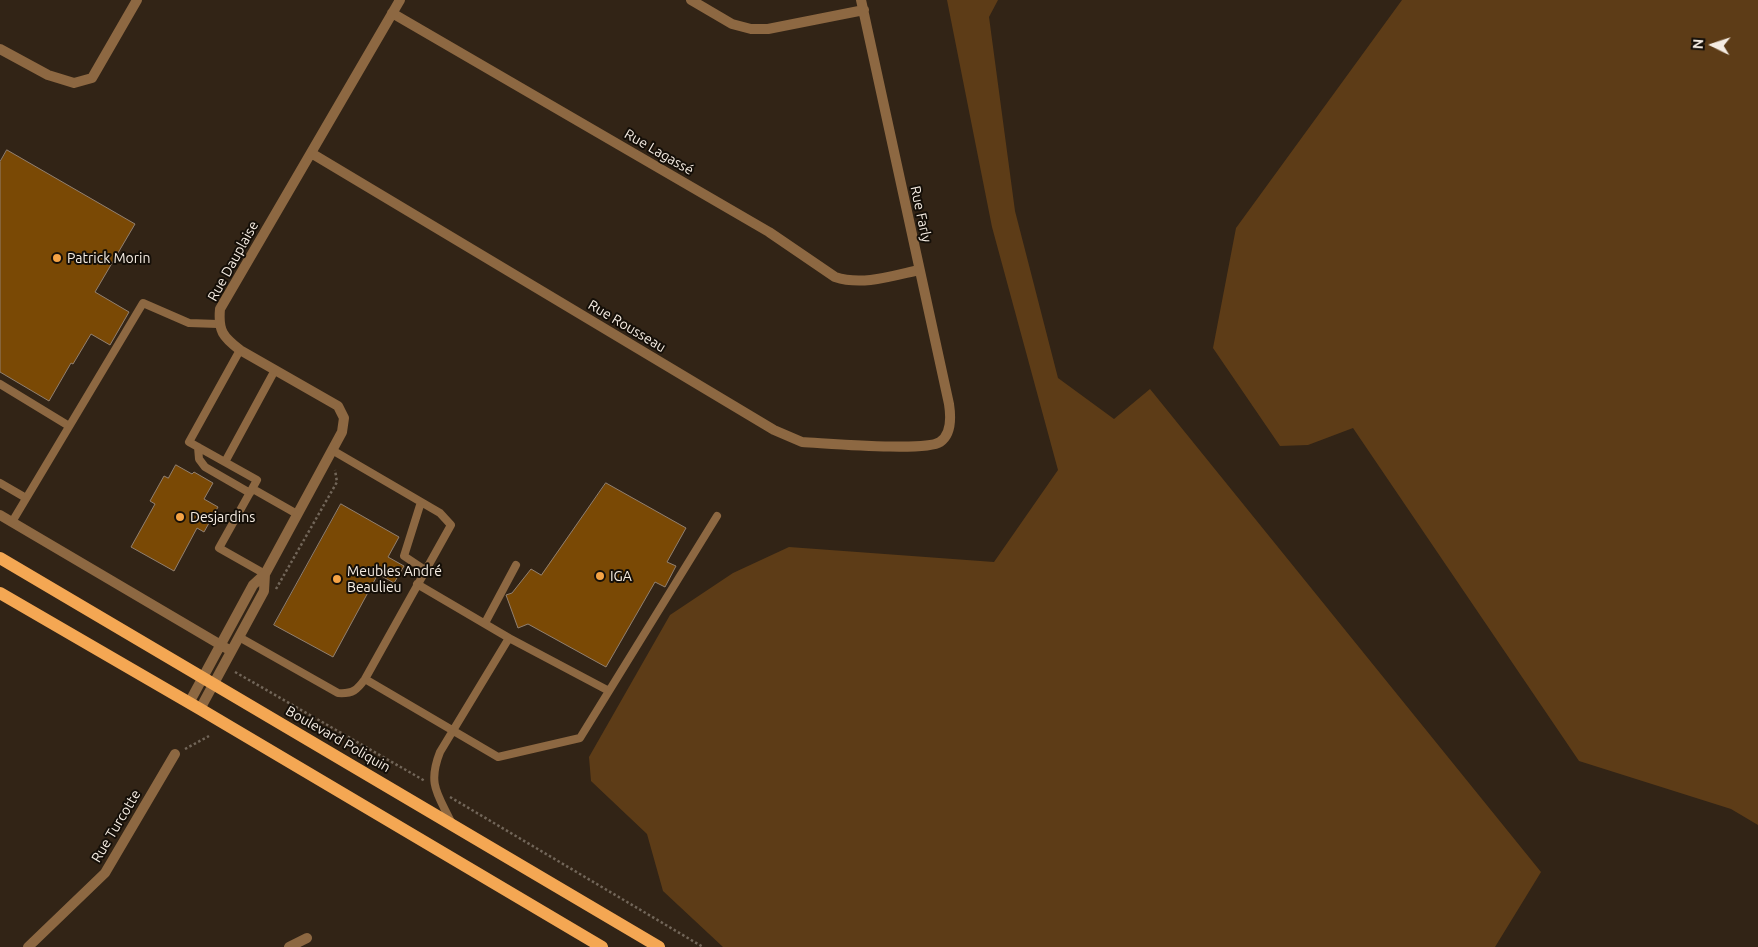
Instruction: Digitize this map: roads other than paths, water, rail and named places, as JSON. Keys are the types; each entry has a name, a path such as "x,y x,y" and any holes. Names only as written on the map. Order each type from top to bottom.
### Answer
{"main road":[{"name":"Boulevard Poliquin","path":"0,558 660,947"},
{"path":"0,593 602,947"}],"street":[{"path":"0,49 48,75 74,83 92,78 137,0"},
{"name":"Rue Dauplaise","path":"208,681 220,644 253,585 265,574 342,432 344,418 338,406 240,350 226,339 218,324 220,309 400,0"},
{"path":"692,0 732,24 751,29 768,29 863,5"},
{"name":"Rue Farly","path":"863,5 949,404 948,434"},
{"name":"Rue Lagassé","path":"392,13 769,232 835,277 846,280 865,281 919,270"},
{"name":"Rue Rousseau","path":"311,152 791,439 802,442 922,446 940,442 948,434"},
{"path":"0,515 231,651"},
{"name":"Rue Dauplaise","path":"194,706 208,681 231,651 264,591 265,574"},
{"name":"Rue Turcotte","path":"28,947 105,873 175,754"},
{"path":"289,947 307,938"}],"lane":[{"path":"12,522 143,302 189,323 218,324"},
{"path":"240,350 190,442 257,480 219,548 265,574"},
{"path":"225,462 275,370"},
{"path":"0,384 69,426"},
{"path":"198,447 199,459 205,467 297,514"},
{"path":"239,637 338,693 348,694 358,689 451,525 440,513 332,450"},
{"path":"0,483 26,498"},
{"path":"421,502 404,556 425,570"},
{"path":"365,679 498,757 580,738 717,516"},
{"path":"485,623 516,566"},
{"path":"417,584 509,638 609,691"},
{"path":"452,824 435,788 433,777 435,765 440,752 509,638"}],"place":[{"name":"Patrick Morin","path":"57,258"},
{"name":"Desjardins","path":"180,517"},
{"name":"IGA","path":"600,576"},
{"name":"Meubles André Beaulieu","path":"337,579"}]}
